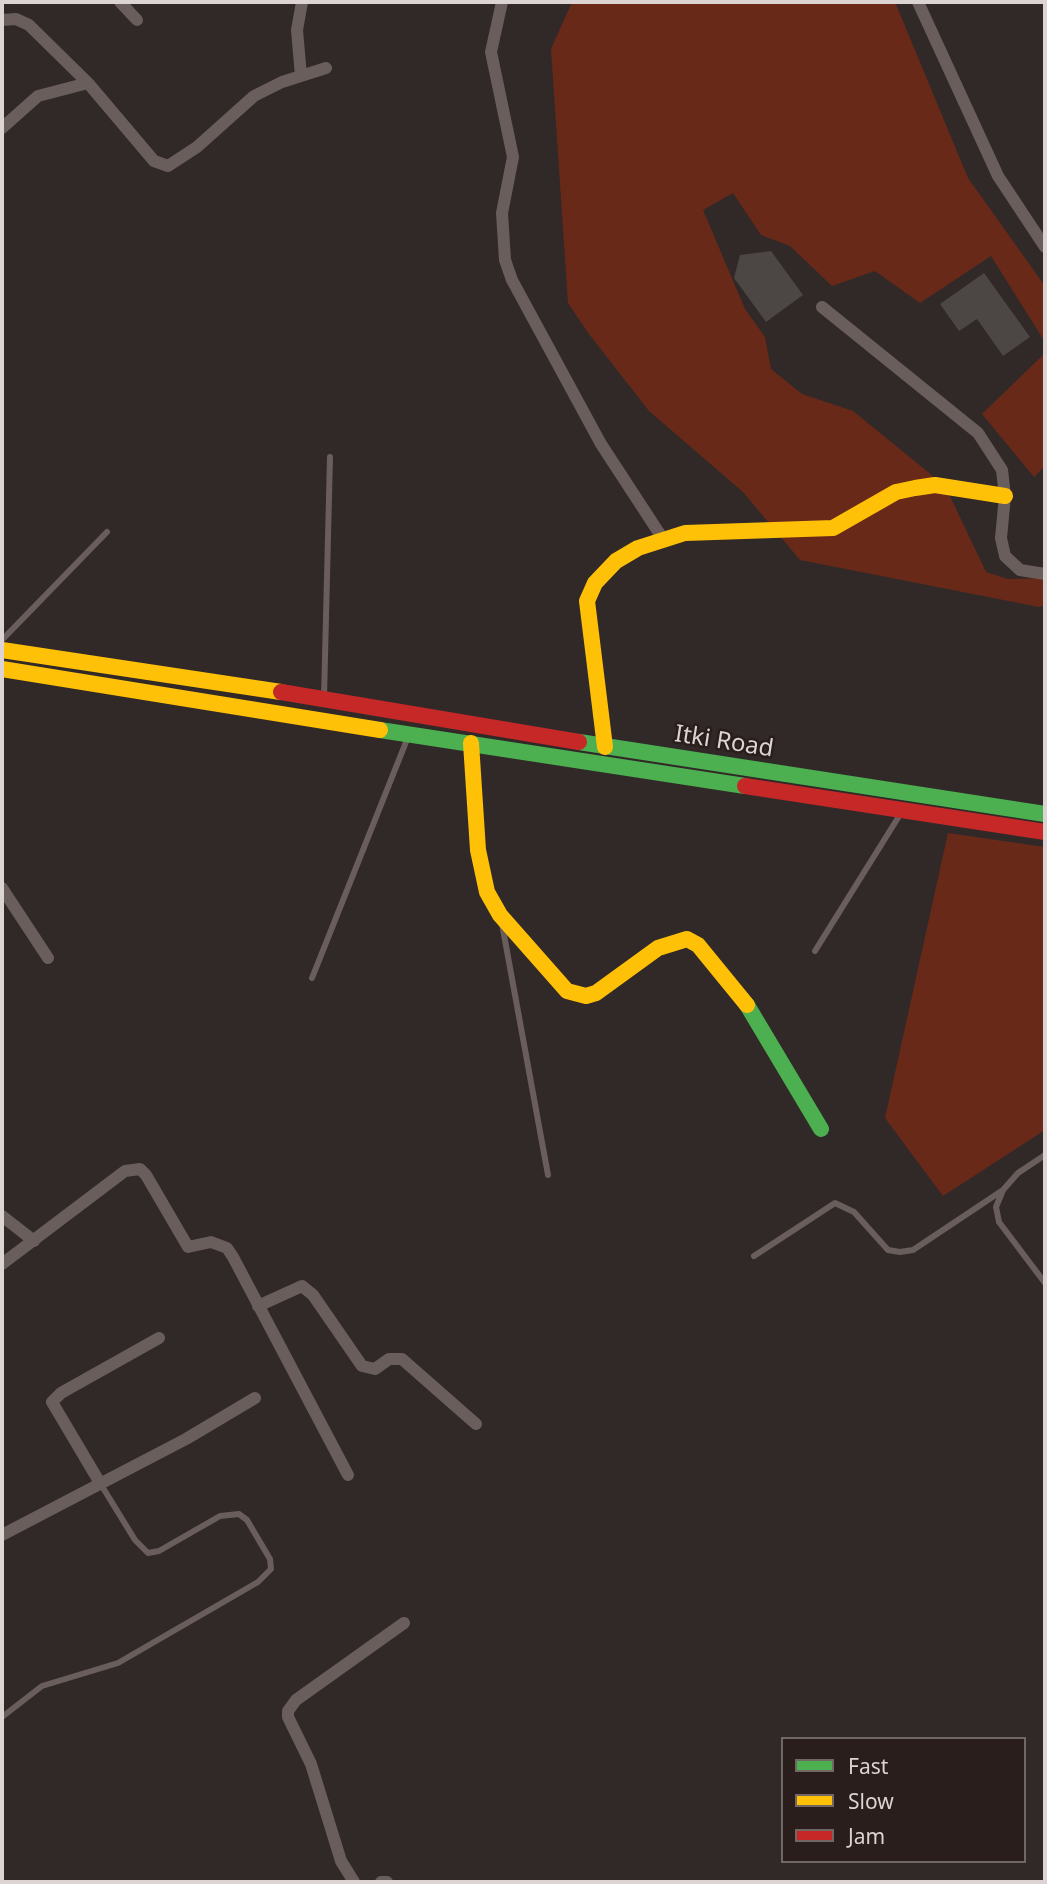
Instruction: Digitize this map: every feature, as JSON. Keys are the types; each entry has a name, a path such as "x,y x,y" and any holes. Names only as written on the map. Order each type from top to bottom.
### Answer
{"main road":[{"path":"605,747 587,601 595,583 616,561 638,548 684,533 833,528 896,492 915,488 935,485 1005,496"},
{"name":"Itki Road","path":"3,648 396,710 605,747 1045,814"},
{"path":"2,669 338,724 1045,832"},
{"path":"471,743 481,874 492,903 567,991 576,996 596,993 666,944 687,939 698,945 746,1003 821,1129"}],"street":[{"path":"120,2 137,20"},
{"path":"301,76 297,30 302,2"},
{"path":"502,2 491,52 513,158 502,214 505,260 512,281 601,444 663,538"},
{"path":"918,2 998,176 1045,247"},
{"path":"2,20 16,19 29,25 88,83 154,161 168,166 197,147 254,96 326,68"},
{"path":"2,128 38,96 88,83"},
{"path":"822,307 978,433 1002,470 1005,496 1001,538 1005,556 1020,570 1045,573"},
{"path":"2,888 48,958"},
{"path":"2,1264 125,1171 140,1169 188,1247 211,1242 227,1248 348,1475"},
{"path":"2,1216 34,1241"},
{"path":"258,1306 302,1286 313,1295 362,1366 368,1370 374,1369 389,1359 401,1359 475,1424"},
{"path":"100,1483 54,1409 54,1397 159,1338"},
{"path":"2,1535 186,1439 255,1398"},
{"path":"354,1882 341,1861 311,1764 288,1717 288,1711 296,1700 404,1623"},
{"path":"381,1882 387,1882"}],"lane":[{"path":"324,699 330,457"},
{"path":"3,648 107,532"},
{"path":"312,978 409,735"},
{"path":"815,951 902,811"},
{"path":"500,915 548,1175"},
{"path":"754,1256 835,1203 854,1212 888,1250 913,1250 1003,1190 1018,1172 1045,1155"},
{"path":"1003,1190 996,1207 999,1222 1045,1283"},
{"path":"2,1717 42,1686 118,1663 258,1581 271,1569 270,1559 247,1520 230,1513 159,1550 148,1553 140,1548 100,1483"}],"shaded area":[{"path":"572,2 895,2 968,178 1045,286 1045,342 991,256 920,303 875,271 832,286 790,246 761,235 733,193 703,210 745,309 765,337 771,369 802,394 853,411 928,472 948,492 986,572 1008,579 1045,578 1045,605 1039,607 800,560 743,492 649,411 568,303 551,49"},
{"path":"1045,353 1045,466 1034,477 982,414"},
{"path":"948,833 1045,847 1045,1130 943,1196 885,1118"}],"building":[{"path":"771,251 803,295 766,322 734,278 740,255"},
{"path":"984,273 1030,337 1003,356 977,319 959,331 940,304"}],"traffic: fast":[{"path":"380,730 745,786"},
{"path":"579,742 1045,814"},
{"path":"747,1005 821,1129"}],"traffic: slow":[{"path":"605,747 587,601 595,583 616,561 638,548 685,533 833,528 896,492 915,488 935,485 1005,496"},
{"path":"2,650 281,692"},
{"path":"2,669 380,730"},
{"path":"471,743 478,850 487,892 500,915 567,991 586,996 596,993 658,948 687,939 698,945 747,1005"}],"traffic: jam":[{"path":"281,692 579,742"},
{"path":"745,786 1045,832"}]}
